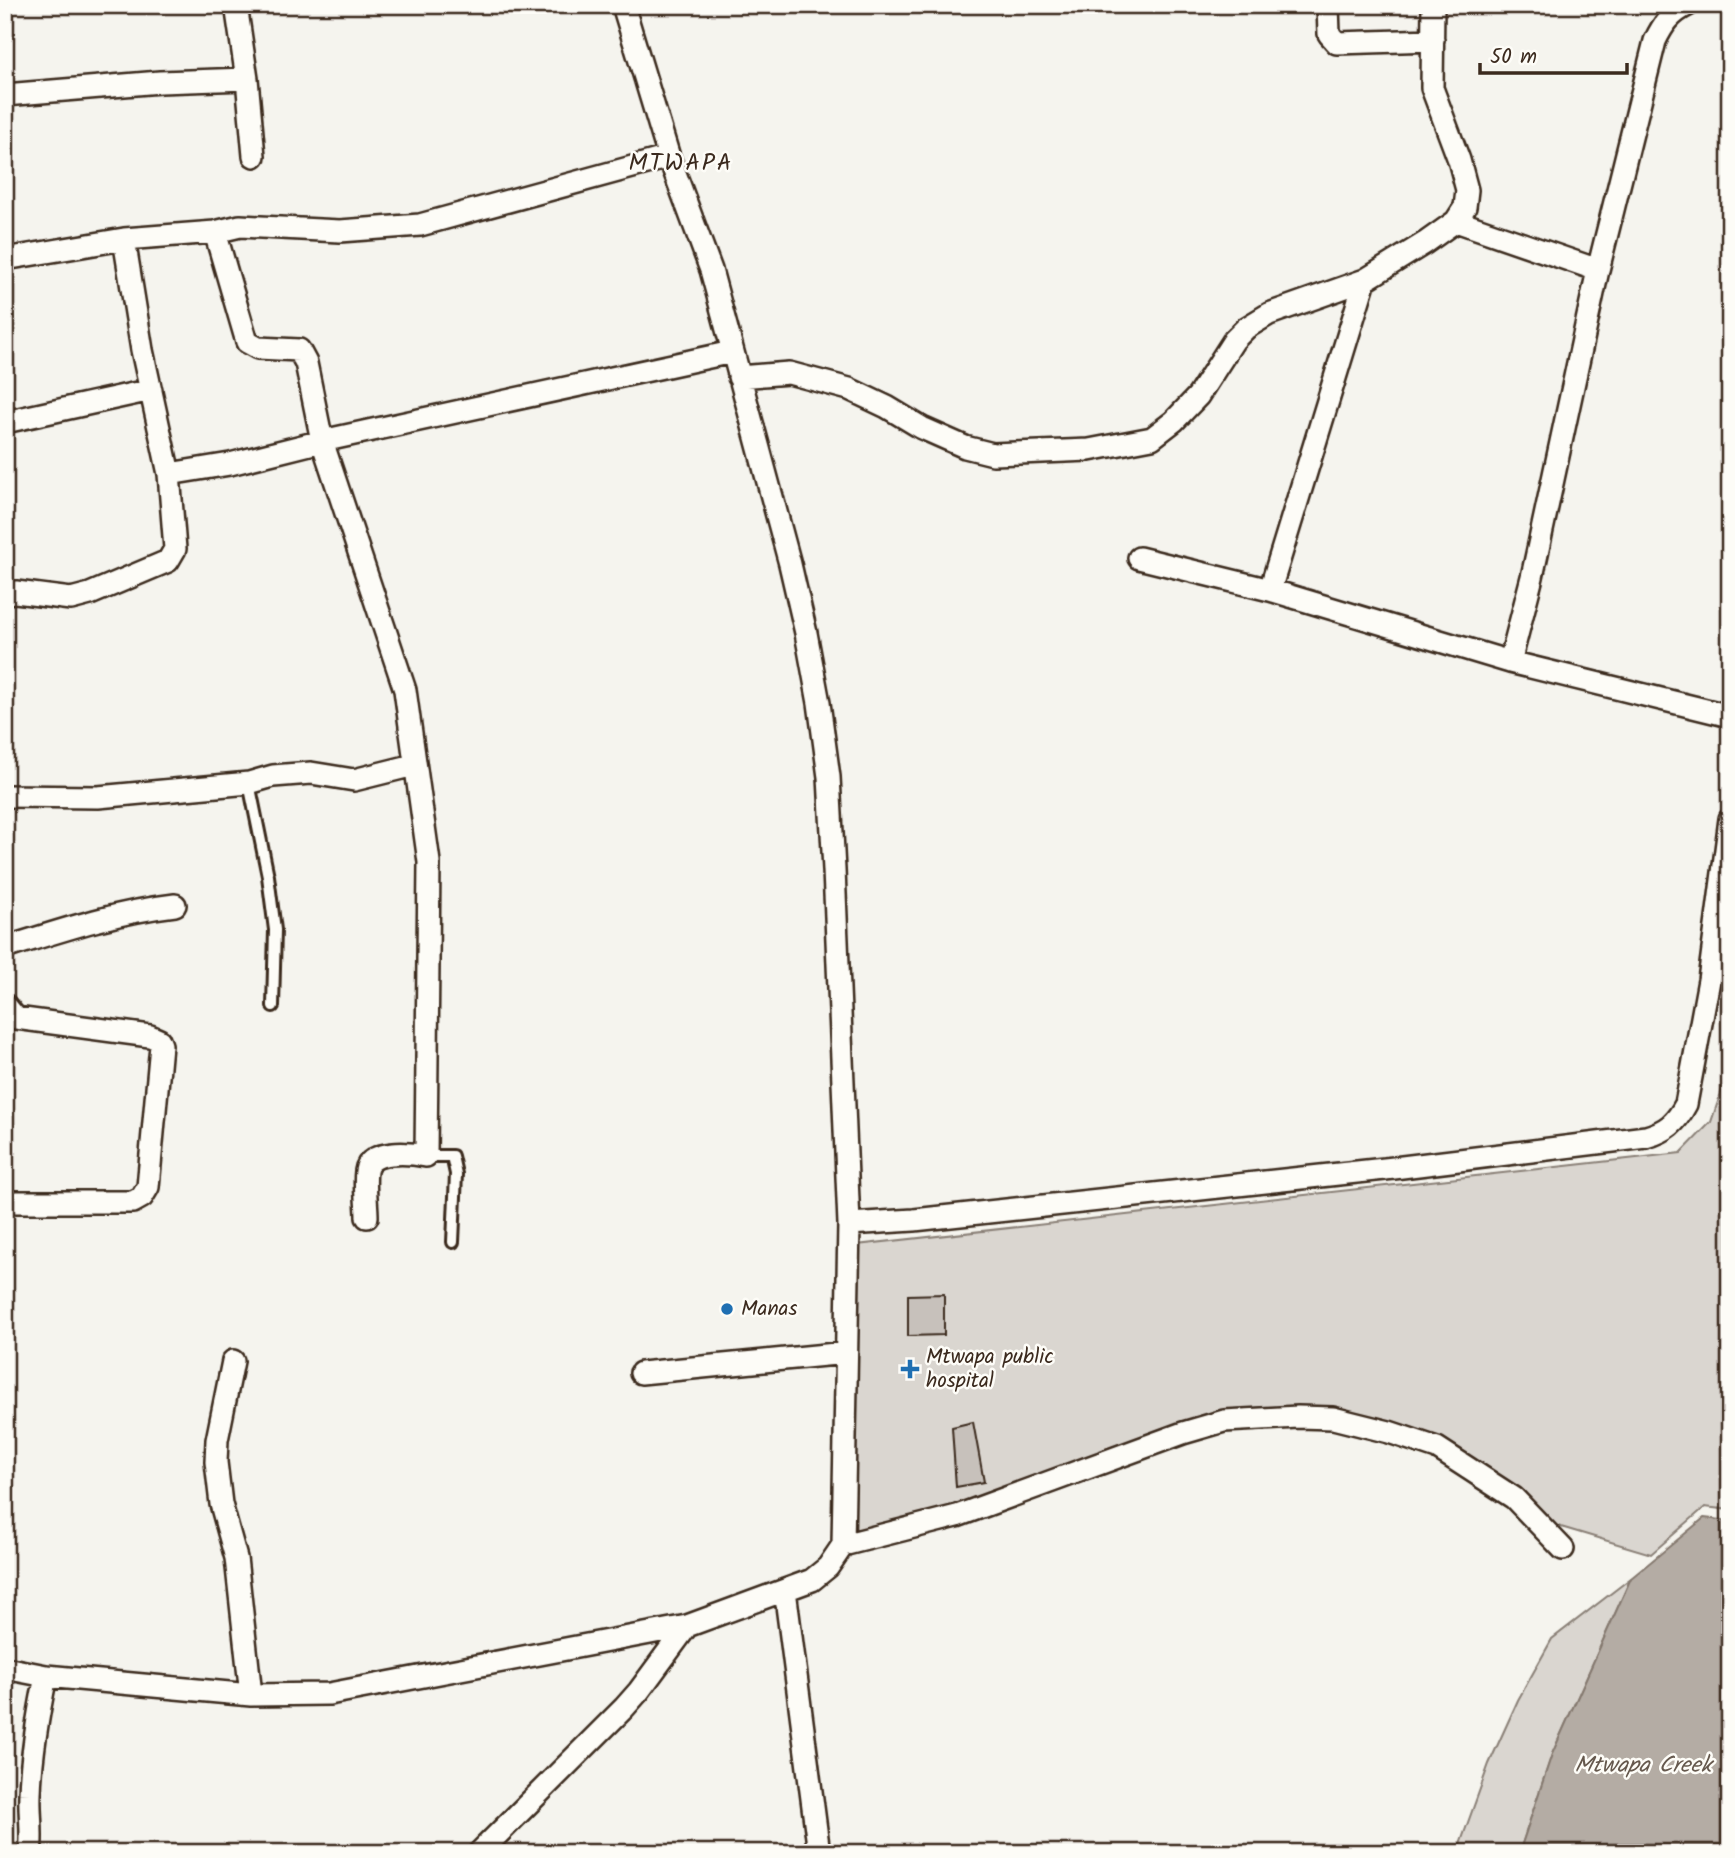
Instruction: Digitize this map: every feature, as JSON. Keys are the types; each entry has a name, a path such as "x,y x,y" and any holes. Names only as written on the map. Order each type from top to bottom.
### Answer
{"street":[{"path":"236,5 247,79 254,156"},
{"path":"5,1668 46,1676 251,1695 329,1694 687,1626 811,1580 828,1567 843,1545 849,1224 827,765 806,632 712,271 669,157 623,5"},
{"path":"1328,5 1329,34 1337,43 1433,40"},
{"path":"739,377 789,373 849,389 922,428 965,447 993,454 1089,450 1152,438 1174,421 1198,396 1234,340 1246,328 1269,314 1365,279 1407,255 1456,220 1465,207 1467,190 1459,160 1432,88 1433,5"},
{"path":"1510,662 1532,577 1598,270 1656,41 1663,25 1675,11 1688,5"},
{"path":"5,95 160,82 247,79"},
{"path":"5,259 124,239 215,232 240,226 340,231 420,225 669,157"},
{"path":"1456,220 1598,270"},
{"path":"215,232 247,342 258,348 299,350 306,363 322,441 405,690 429,862 426,1156 413,1154 377,1157 368,1164 367,1217"},
{"path":"5,593 71,599 90,594 168,561 175,549 169,474 142,350 124,239"},
{"path":"1270,590 1365,279"},
{"path":"169,474 230,464 322,441 732,352"},
{"path":"5,422 151,390"},
{"path":"1139,558 1270,590 1510,662 1730,716"},
{"path":"5,796 98,797 248,783 273,776 311,773 354,780 414,765"},
{"path":"849,1224 914,1220 1394,1168 1646,1137 1660,1133 1671,1127 1686,1104 1710,980 1730,819"},
{"path":"5,948 133,910 175,905"},
{"path":"5,1005 16,1018 150,1035 159,1040 161,1045 148,1187 142,1197 133,1202 5,1202"},
{"path":"641,1373 846,1353"},
{"path":"233,1361 217,1440 216,1462 221,1504 236,1558 251,1695"},
{"path":"843,1545 957,1516 1183,1433 1224,1421 1298,1417 1333,1418 1437,1448 1514,1498 1563,1549"},
{"path":"785,1590 819,1853"},
{"path":"480,1853 631,1699 687,1626"},
{"path":"30,1853 34,1737 46,1676"}],"lane":[{"path":"248,783 268,876 275,930 273,1006"},
{"path":"426,1156 452,1156 456,1174 453,1242"}],"shaded area":[{"path":"1730,1037 1730,1510 1705,1507 1651,1554 1551,1524 1481,1468 1290,1409 854,1539 848,1246 1681,1153 1711,1122 1724,1084"},
{"path":"1631,1578 1552,1754 1519,1853 1457,1853 1489,1764 1518,1700 1552,1639"}],"water":[{"name":"Mtwapa Creek","path":"1704,1518 1730,1521 1730,1853 1519,1853 1552,1754 1631,1578"}],"building":[{"path":"944,1294 944,1335 908,1336 908,1295"},
{"path":"973,1422 984,1482 956,1487 952,1427"}],"place":[{"name":"Manas","path":"727,1309"},
{"name":"Mtwapa public hospital","path":"910,1369"}],"district":[{"name":"MTWAPA","path":"681,163"}]}
